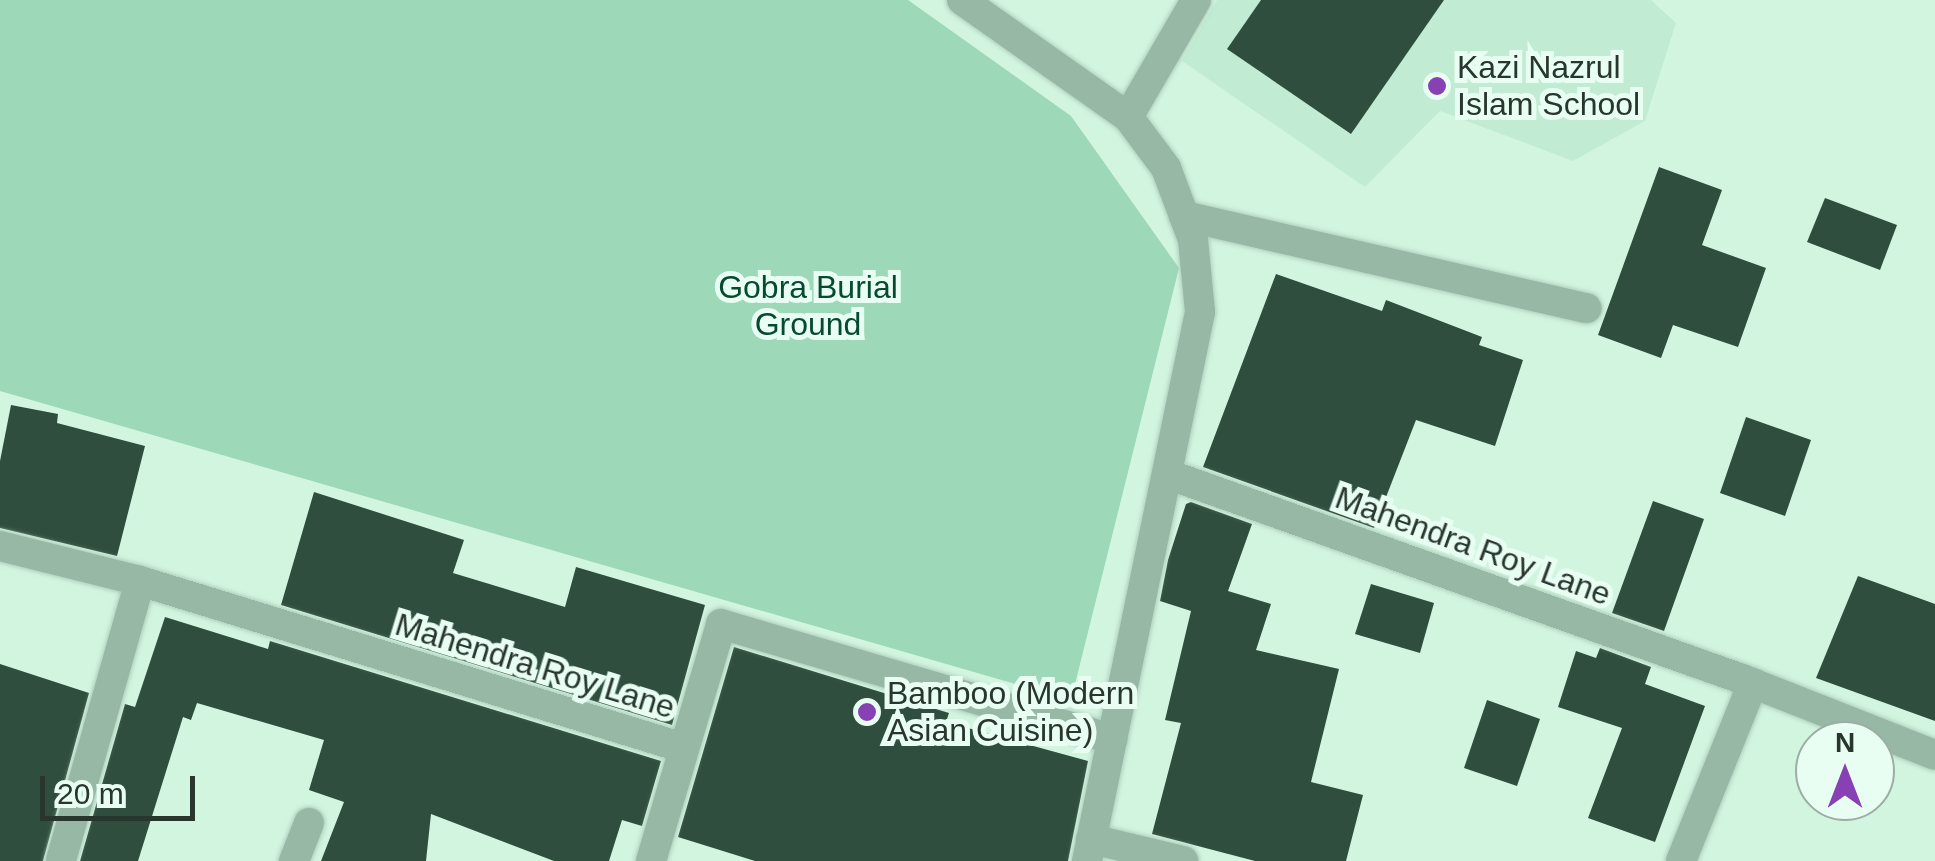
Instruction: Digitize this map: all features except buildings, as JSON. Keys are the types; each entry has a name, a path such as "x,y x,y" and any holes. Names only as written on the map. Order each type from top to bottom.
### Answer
{"street":[{"path":"962,0 1128,117 1166,168 1193,240 1200,312 1170,475 1089,850 1183,861"},
{"path":"1128,117 1196,0"},
{"path":"1184,216 1586,308"},
{"name":"Mahendra Roy Lane","path":"1170,475 1753,683 1935,755"},
{"name":"Mahendra Roy Lane","path":"0,546 140,581 684,748 721,624 1112,740"},
{"path":"61,861 140,581"},
{"path":"1681,861 1753,683"},
{"path":"651,861 684,748"},
{"path":"294,861 308,823"}],"shaded area":[{"name":"Kazi Nazrul Islam School","path":"1217,0 1651,0 1676,23 1645,121 1573,161 1440,111 1365,187 1182,61"}],"green space":[{"name":"Gobra Burial Ground","path":"0,0 908,0 1071,116 1179,268 1071,700 0,391"}],"place":[{"name":"Kazi Nazrul Islam School","path":"1437,86"},
{"name":"Bamboo (Modern Asian Cuisine)","path":"867,712"}]}
